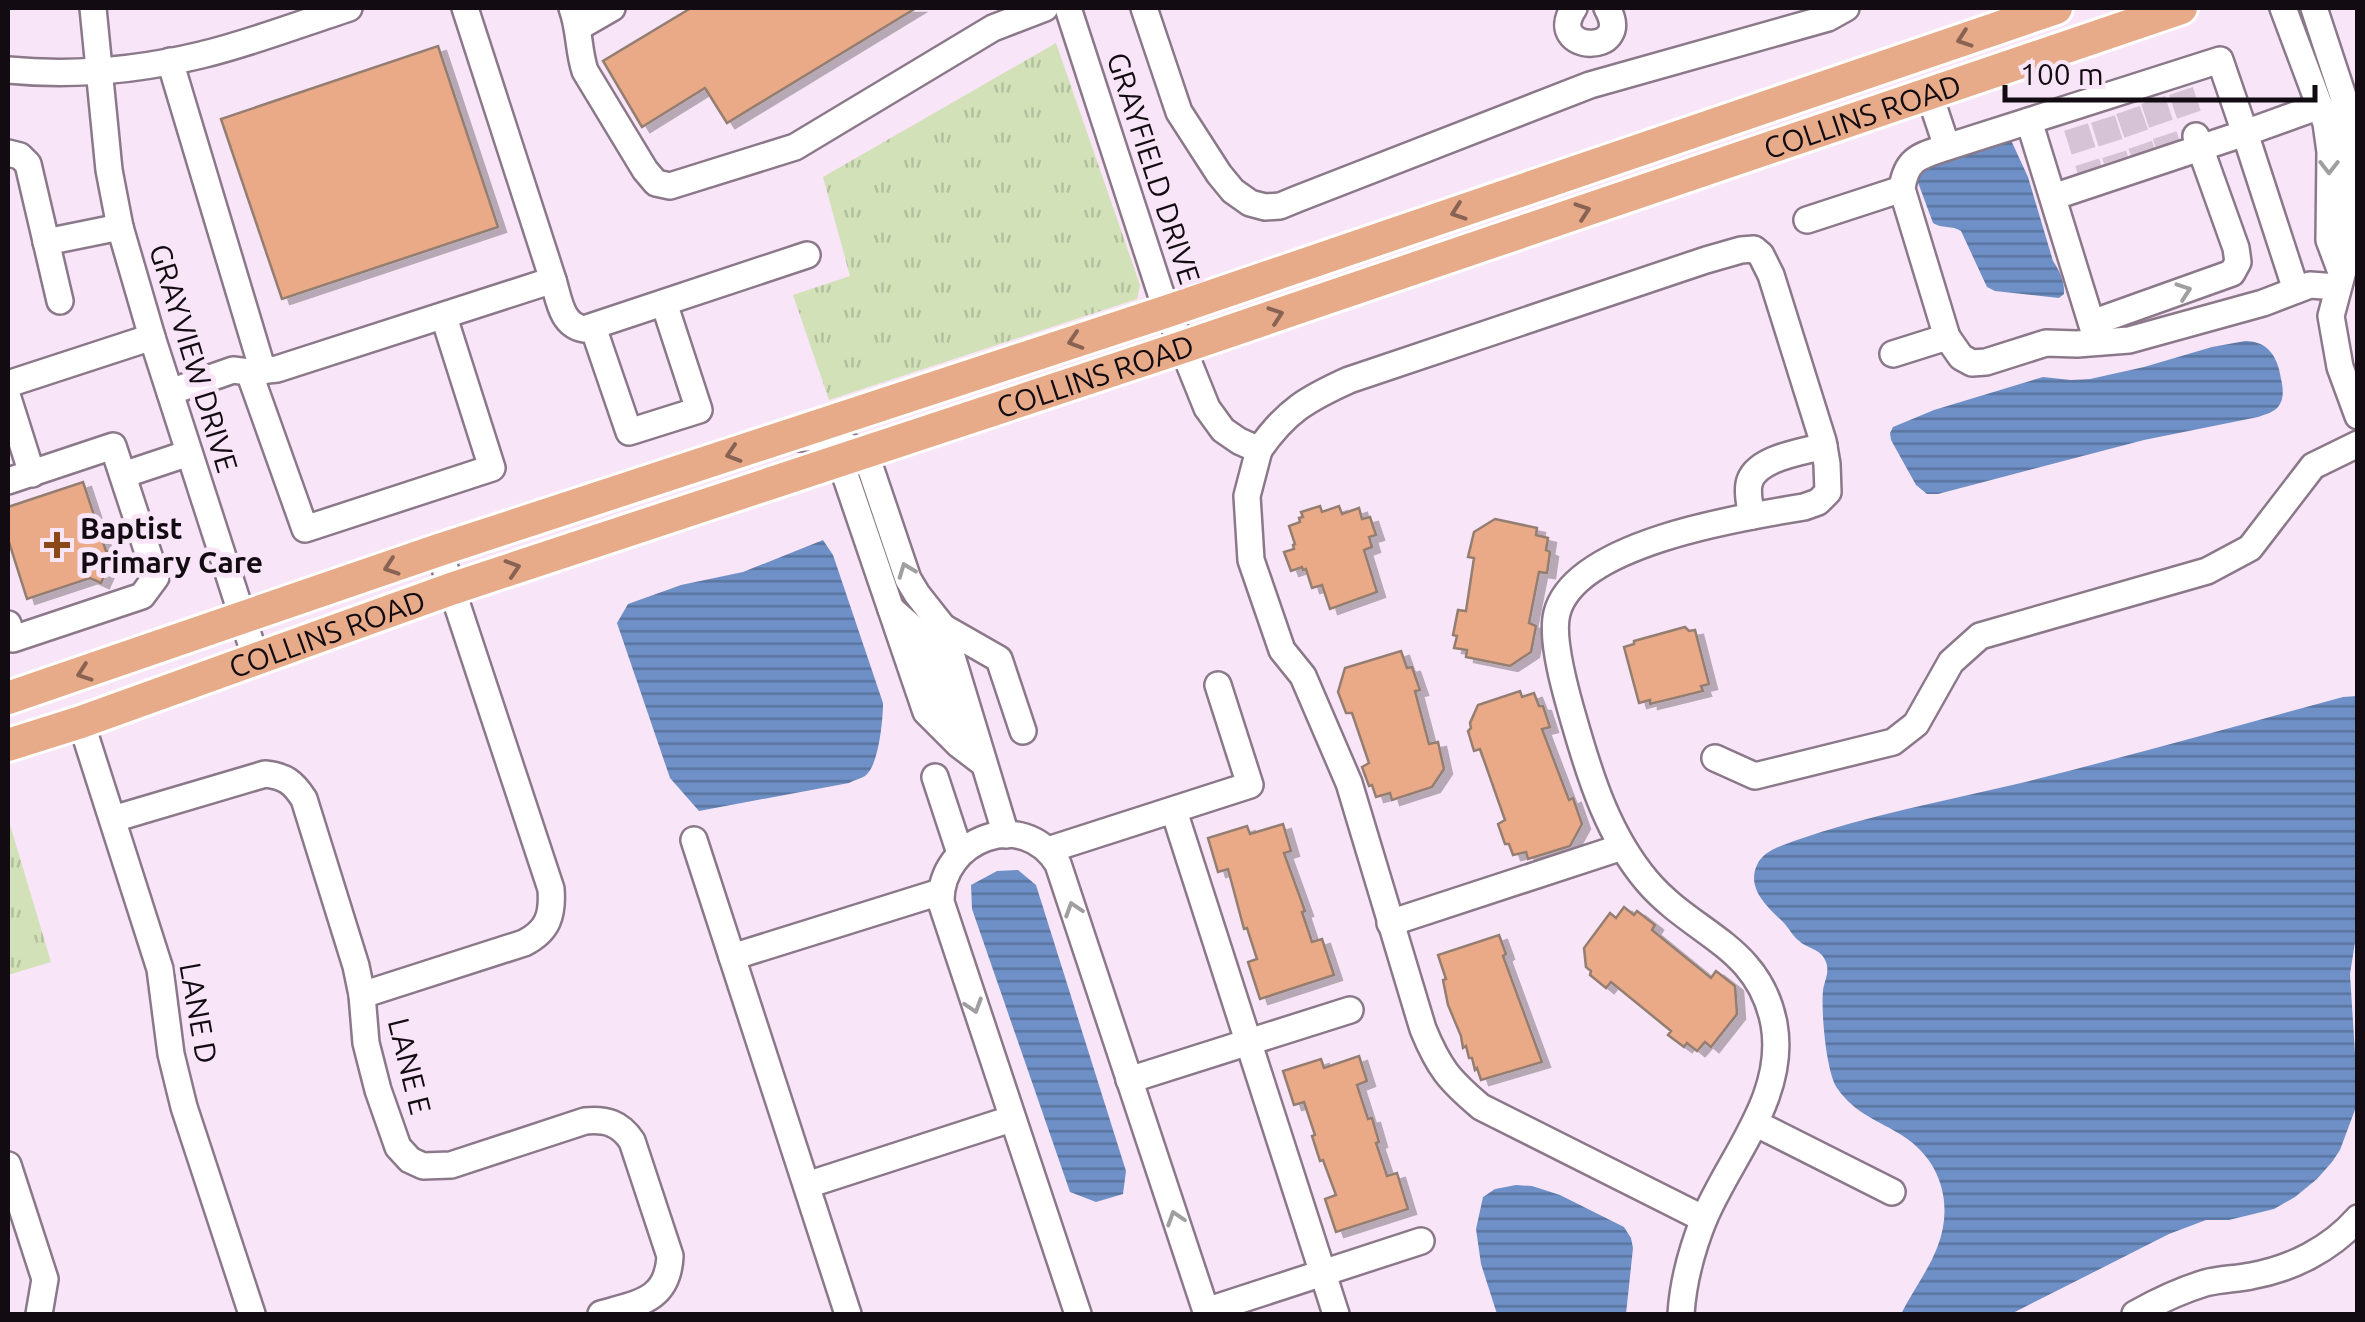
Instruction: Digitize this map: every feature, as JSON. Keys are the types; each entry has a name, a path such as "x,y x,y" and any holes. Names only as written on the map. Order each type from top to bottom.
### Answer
{"main road":[{"name":"COLLINS ROAD","path":"8,698 439,550 1168,311 2056,8"},
{"name":"COLLINS ROAD","path":"8,745 451,588 1183,347 2182,8"}],"street":[{"name":"GRAYVIEW DRIVE","path":"93,8 109,170 120,227 256,659"},
{"path":"8,70 98,71 170,61 202,55 348,8"},
{"path":"465,8 568,323 579,329 593,327 807,254"},
{"path":"612,8 576,17 580,57 645,170 656,182 670,186 796,147 993,28 1046,8"},
{"name":"GRAYFIELD DRIVE","path":"1068,8 1168,311 1207,408 1223,430 1259,450"},
{"path":"1144,8 1179,112 1233,191 1250,203 1265,207 1297,200 1590,85 1828,18 1846,8"},
{"path":"1574,8 1568,22 1572,36 1584,44 1605,39 1612,26 1606,8"},
{"path":"2283,8 2326,123 2330,152 2329,240 2339,279"},
{"path":"2314,8 2355,137 2351,241 2331,316 2340,366 2358,416"},
{"path":"1598,43 1610,80"},
{"path":"2198,142 2236,248 2238,262 2232,273 2095,333 1986,362 1972,363 1960,357 1947,337 1902,189 1907,166 1920,156 2029,121 2073,118 2178,83 2220,60 2296,290"},
{"path":"170,61 256,371 305,530 492,468 444,317"},
{"path":"1929,94 1947,147"},
{"path":"2053,197 2119,167 2198,142 2245,133 2320,106"},
{"path":"2029,121 2095,333"},
{"path":"8,153 20,156 28,164 60,301"},
{"path":"1807,220 1902,189"},
{"path":"46,242 120,227"},
{"path":"1681,1314 1685,1279 1704,1219 1755,1123 1776,1064 1774,1026 1762,985 1743,959 1649,884 1622,847 1600,802 1572,714 1556,637 1557,613 1568,592 1592,568 1638,547 1700,527 1804,507 1818,502 1828,492 1824,446 1771,275 1762,255 1754,249 1706,260 1349,380 1310,398 1274,428 1259,450 1246,496 1251,560 1282,650 1303,676 1348,783 1423,1029 1437,1063 1481,1108 1704,1219"},
{"path":"2095,333 2129,340 2339,279"},
{"path":"170,392 234,370 278,369 552,280"},
{"path":"593,327 629,432 699,410 664,303"},
{"path":"8,384 152,337"},
{"path":"1892,354 1947,337"},
{"path":"8,398 20,478 113,446 156,578 142,596 13,640 8,624"},
{"path":"779,438 823,438 845,444 852,456 908,579 943,627 1006,836"},
{"path":"1714,758 1755,776 1893,742 1916,724 1950,662 1980,636 2207,571 2250,548 2313,466 2358,444"},
{"path":"1752,516 1748,486 1756,471 1777,458 1824,446"},
{"path":"123,475 190,453"},
{"path":"852,456 891,609 924,638 958,744 982,763"},
{"name":"LANE E","path":"439,550 551,889 552,907 547,924 524,944 362,995 366,1043 398,1147 410,1160 423,1166 450,1166 585,1121 601,1120 624,1130 632,1141 666,1241 670,1273 663,1287 652,1296 602,1314"},
{"path":"943,627 999,658 1023,731"},
{"path":"1048,850 1250,785 1218,685"},
{"name":"LANE D","path":"81,722 160,969 171,1054 184,1107 252,1314"},
{"path":"114,820 264,774 294,783 304,799 362,995"},
{"path":"934,777 960,853"},
{"path":"1174,811 1336,1314"},
{"path":"1078,1314 942,910 940,892 944,876 960,853 980,839 1023,837 1048,850 1058,864 1206,1312 1422,1242"},
{"path":"694,840 848,1314"},
{"path":"1390,923 1622,847"},
{"path":"732,957 940,892"},
{"path":"1130,1080 1350,1010"},
{"path":"807,1184 1012,1119"},
{"path":"1755,1123 1892,1192"},
{"path":"8,1165 45,1278 40,1314"},
{"path":"2135,1314 2172,1294 2287,1266 2353,1232"}],"green space":[{"path":"1056,43 1140,285 1137,299 829,400 793,295 850,276 823,177"},
{"path":"8,818 51,962 8,975"}],"water":[{"path":"2010,138 2028,177 2053,261 2063,281 2064,294 2059,298 1987,287 1961,231 1933,223 1913,169"},
{"path":"2245,341 2260,344 2271,352 2282,385 2278,407 2258,417 2144,440 1938,494 1927,494 1916,485 1891,440 1893,427 1934,410 2043,377 2090,379"},
{"path":"823,540 833,555 883,703 874,763 865,776 849,783 699,811 670,778 617,623 628,604 681,585 743,572"},
{"path":"2357,696 2358,923 2350,974 2356,1107 2332,1162 2295,1197 2274,1209 2229,1220 2206,1220 2169,1234 2011,1314 1901,1314 1929,1265 1942,1232 1941,1186 1916,1146 1859,1110 1837,1088 1824,1026 1826,962 1821,954 1796,938 1760,897 1754,874 1760,860 1784,845 1850,824"},
{"path":"1018,870 1036,885 1126,1171 1123,1194 1096,1202 1070,1192 972,909 971,885 997,871"},
{"path":"1516,1185 1560,1195 1624,1227 1633,1248 1626,1314 1497,1314 1481,1264 1476,1229 1483,1197 1495,1189"}],"building":[{"path":"691,8 916,8 727,123 705,88 642,127 603,61"},
{"path":"438,46 498,227 282,299 221,119"},
{"name":"Baptist Primary Care","path":"83,482 106,551 114,554 101,583 90,578 27,599 8,539 8,507"},
{"path":"1320,506 1322,512 1339,506 1342,514 1359,508 1362,519 1370,517 1376,535 1369,537 1372,547 1364,550 1377,592 1330,609 1322,585 1312,588 1302,567 1291,571 1284,552 1294,549 1295,544 1289,526 1300,522 1301,512"},
{"path":"1495,519 1537,528 1536,535 1548,538 1546,550 1550,552 1547,573 1539,572 1529,623 1536,626 1531,652 1510,666 1466,657 1467,650 1454,648 1458,610 1466,611 1474,558 1468,557 1474,532"},
{"path":"1685,627 1695,630 1709,684 1701,686 1703,691 1650,704 1650,700 1639,703 1624,647"},
{"path":"1401,651 1420,690 1415,691 1429,744 1438,742 1444,769 1432,787 1392,800 1390,793 1376,797 1372,785 1369,786 1362,767 1369,763 1352,713 1346,713 1338,692 1345,668"},
{"path":"1520,691 1522,697 1534,693 1539,706 1543,706 1550,727 1542,729 1582,824 1570,846 1528,859 1526,852 1513,855 1509,844 1505,844 1498,824 1505,820 1480,749 1474,751 1468,731 1478,705"},
{"path":"1283,824 1291,851 1284,853 1312,942 1322,939 1334,975 1260,999 1248,962 1257,959 1247,928 1244,929 1228,869 1218,872 1208,838 1247,826 1250,834"},
{"path":"1624,907 1634,915 1637,911 1655,925 1652,930 1711,978 1716,971 1735,986 1737,1014 1711,1047 1705,1042 1697,1051 1687,1043 1684,1047 1668,1035 1671,1031 1611,982 1606,988 1590,975 1584,948 1610,913 1616,918"},
{"path":"1499,935 1542,1062 1481,1080 1466,1046 1463,1048 1448,1005 1443,980 1446,979 1438,955"},
{"path":"1359,1056 1367,1081 1357,1085 1368,1119 1372,1118 1387,1176 1397,1173 1408,1209 1336,1232 1325,1199 1336,1195 1323,1160 1320,1161 1304,1102 1294,1105 1283,1071 1321,1059 1324,1068"}],"tunnel":[{"path":"2181,91 2196,136"},
{"path":"2153,100 2168,145"},
{"path":"2128,110 2143,153"},
{"path":"2103,119 2116,160"},
{"path":"2076,127 2090,171"}],"place":[{"name":"Baptist Primary Care","path":"57,545"}]}
